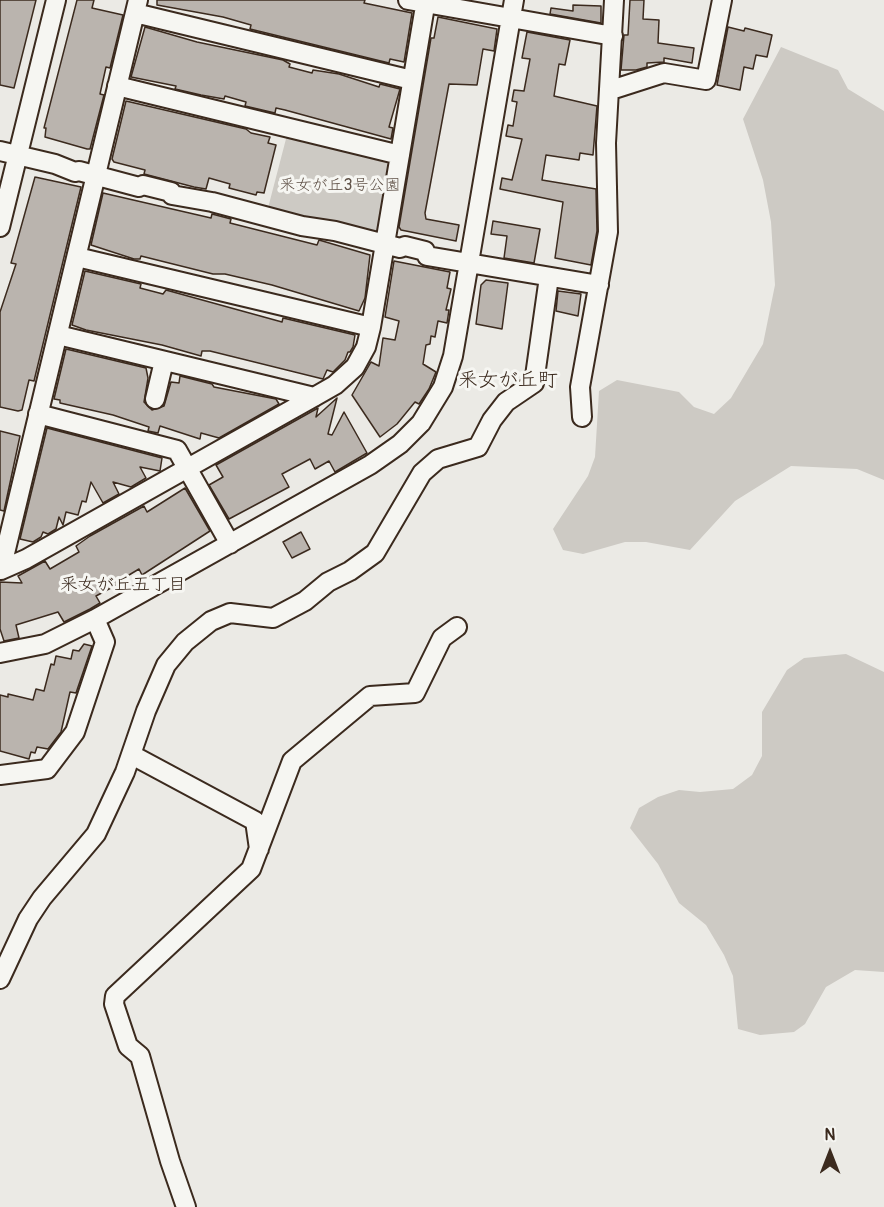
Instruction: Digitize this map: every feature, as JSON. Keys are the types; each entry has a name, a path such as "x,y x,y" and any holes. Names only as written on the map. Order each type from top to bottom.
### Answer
{"street":[{"path":"0,227 9,154 56,0"},
{"path":"0,653 45,644 95,619 386,455 420,423 435,402 448,372 470,263 514,0"},
{"path":"582,417 580,387 608,232 609,194 606,143 611,90 614,0"},
{"path":"611,90 664,73 706,80 722,0"},
{"path":"412,80 137,6 1,570 26,559 314,397 335,385 355,368 366,347 371,327 412,80 420,1 613,36"},
{"path":"117,86 399,155"},
{"path":"9,154 55,164 75,172 96,175 383,244 425,251 427,256 448,261 599,285"},
{"path":"77,256 371,327"},
{"path":"0,980 28,919 42,898 96,834 132,755 146,711 166,665 185,642 211,621 230,613 273,618 305,600 328,582 375,553 422,473 438,459 478,447 492,420 506,402 534,383 549,277"},
{"path":"58,335 314,397"},
{"path":"155,399 164,361"},
{"path":"38,414 177,450 189,467 230,544"},
{"path":"0,776 47,769 75,732 105,642 95,619"},
{"path":"186,1207 170,1161 140,1056 128,1046 114,1004 115,996 251,869 292,761 370,696 415,693 442,638 457,627"},
{"path":"132,755 255,821 259,851"}],"green space":[{"path":"781,47 838,70 848,89 884,111 884,480 857,469 791,466 735,501 690,550 646,542 625,542 583,554 563,550 553,529 588,476 595,457 599,391 617,380 679,392 694,407 714,414 731,398 763,344 775,285 771,222 763,180 743,119"},
{"name":"釆女が丘3号公園","path":"287,135 387,158 392,166 381,229 375,233 268,208"},
{"path":"846,654 884,672 884,972 855,970 826,987 805,1024 794,1032 760,1035 738,1029 733,976 724,955 706,925 679,903 658,864 630,828 639,808 658,797 679,790 700,792 733,789 752,775 762,756 762,712 787,670 804,658"}],"building":[{"path":"0,0 36,0 14,88 0,85"},
{"path":"77,0 94,0 92,8 123,15 110,68 106,67 100,94 104,95 90,149 45,137 46,128 44,128"},
{"path":"157,0 365,0 364,3 412,13 404,62 390,59 389,63 250,29 251,25 223,17 157,5"},
{"path":"630,0 644,0 643,19 659,20 658,43 694,48 692,63 664,58 664,62 647,63 647,67 621,70 624,35 628,35"},
{"path":"573,5 601,6 601,23 550,14 551,8 573,11"},
{"path":"438,17 497,29 494,51 483,49 477,85 449,84 425,213 426,219 459,225 456,241 401,230 399,227 431,38 434,38"},
{"path":"145,27 197,42 283,60 290,64 289,67 312,73 313,70 339,74 379,87 380,84 400,89 389,127 393,128 391,139 285,110 276,108 275,113 245,106 246,102 225,96 224,99 201,95 175,89 176,86 131,77"},
{"path":"728,27 744,31 745,28 772,35 767,57 756,55 753,69 744,67 740,90 717,85"},
{"path":"527,32 570,40 565,65 559,64 554,96 597,106 593,155 580,153 579,160 546,155 542,180 596,189 597,231 591,265 555,258 563,202 500,189 502,178 512,180 522,139 506,136 508,125 513,126 517,102 512,101 514,90 524,91 530,59 522,58"},
{"path":"126,101 246,129 251,133 270,137 268,143 276,145 264,193 257,192 256,195 229,188 230,184 209,178 206,189 194,187 144,174 145,170 114,162 112,159"},
{"path":"35,177 81,187 34,381 29,380 22,410 18,411 0,407 0,312 16,264 11,263"},
{"path":"103,193 211,218 212,214 231,219 230,223 317,245 319,240 370,255 365,298 359,311 272,285 225,274 213,274 141,256 140,259 134,259 91,245"},
{"path":"493,221 540,229 534,263 504,258 507,236 491,234"},
{"path":"394,261 450,272 447,288 451,289 446,310 449,310 447,323 438,321 435,337 431,336 430,344 426,345 423,364 436,372 429,389 419,404 415,402 397,424 380,437 352,395 371,362 379,366 383,338 395,340 399,321 385,317"},
{"path":"85,271 141,284 140,288 163,294 166,290 282,322 283,318 355,335 353,347 345,360 333,372 327,370 323,379 210,351 202,351 201,356 162,345 86,330 72,325"},
{"path":"486,280 508,283 502,329 476,324 481,285"},
{"path":"558,291 581,294 578,316 556,311"},
{"path":"66,349 146,368 148,378 144,402 152,410 164,406 171,382 179,383 180,376 212,384 214,387 276,399 279,404 219,438 201,433 200,439 160,426 158,433 148,431 149,427 113,415 60,403 60,400 54,399"},
{"path":"337,398 328,434 332,435 344,412 367,453 335,472 329,461 315,469 310,459 282,474 289,487 229,519 209,485 223,477 216,465 318,408 316,417"},
{"path":"47,428 162,458 160,471 140,467 146,478 131,487 113,482 119,494 103,503 91,482 86,502 82,501 78,515 66,512 63,525 59,517 56,529 48,534 43,532 41,537 33,542 20,539"},
{"path":"0,431 20,436 4,511 0,510"},
{"path":"185,488 210,531 142,575 139,569 119,581 120,583 96,596 100,603 90,609 64,622 58,612 16,625 19,638 4,641 0,629 0,582 22,583 18,576 45,561 50,569 79,552 76,546 90,536 144,506 147,512"},
{"path":"301,532 310,549 292,558 283,542"},
{"path":"84,644 92,646 76,693 70,692 61,732 48,749 37,747 35,753 31,752 29,759 0,751 0,695 8,697 8,694 33,700 36,689 44,691 51,664 54,665 56,656 71,659 73,650 79,651"}],"district":[{"name":"釆女が丘町","path":"508,381"},
{"name":"釆女が丘五丁目","path":"123,585"}]}
